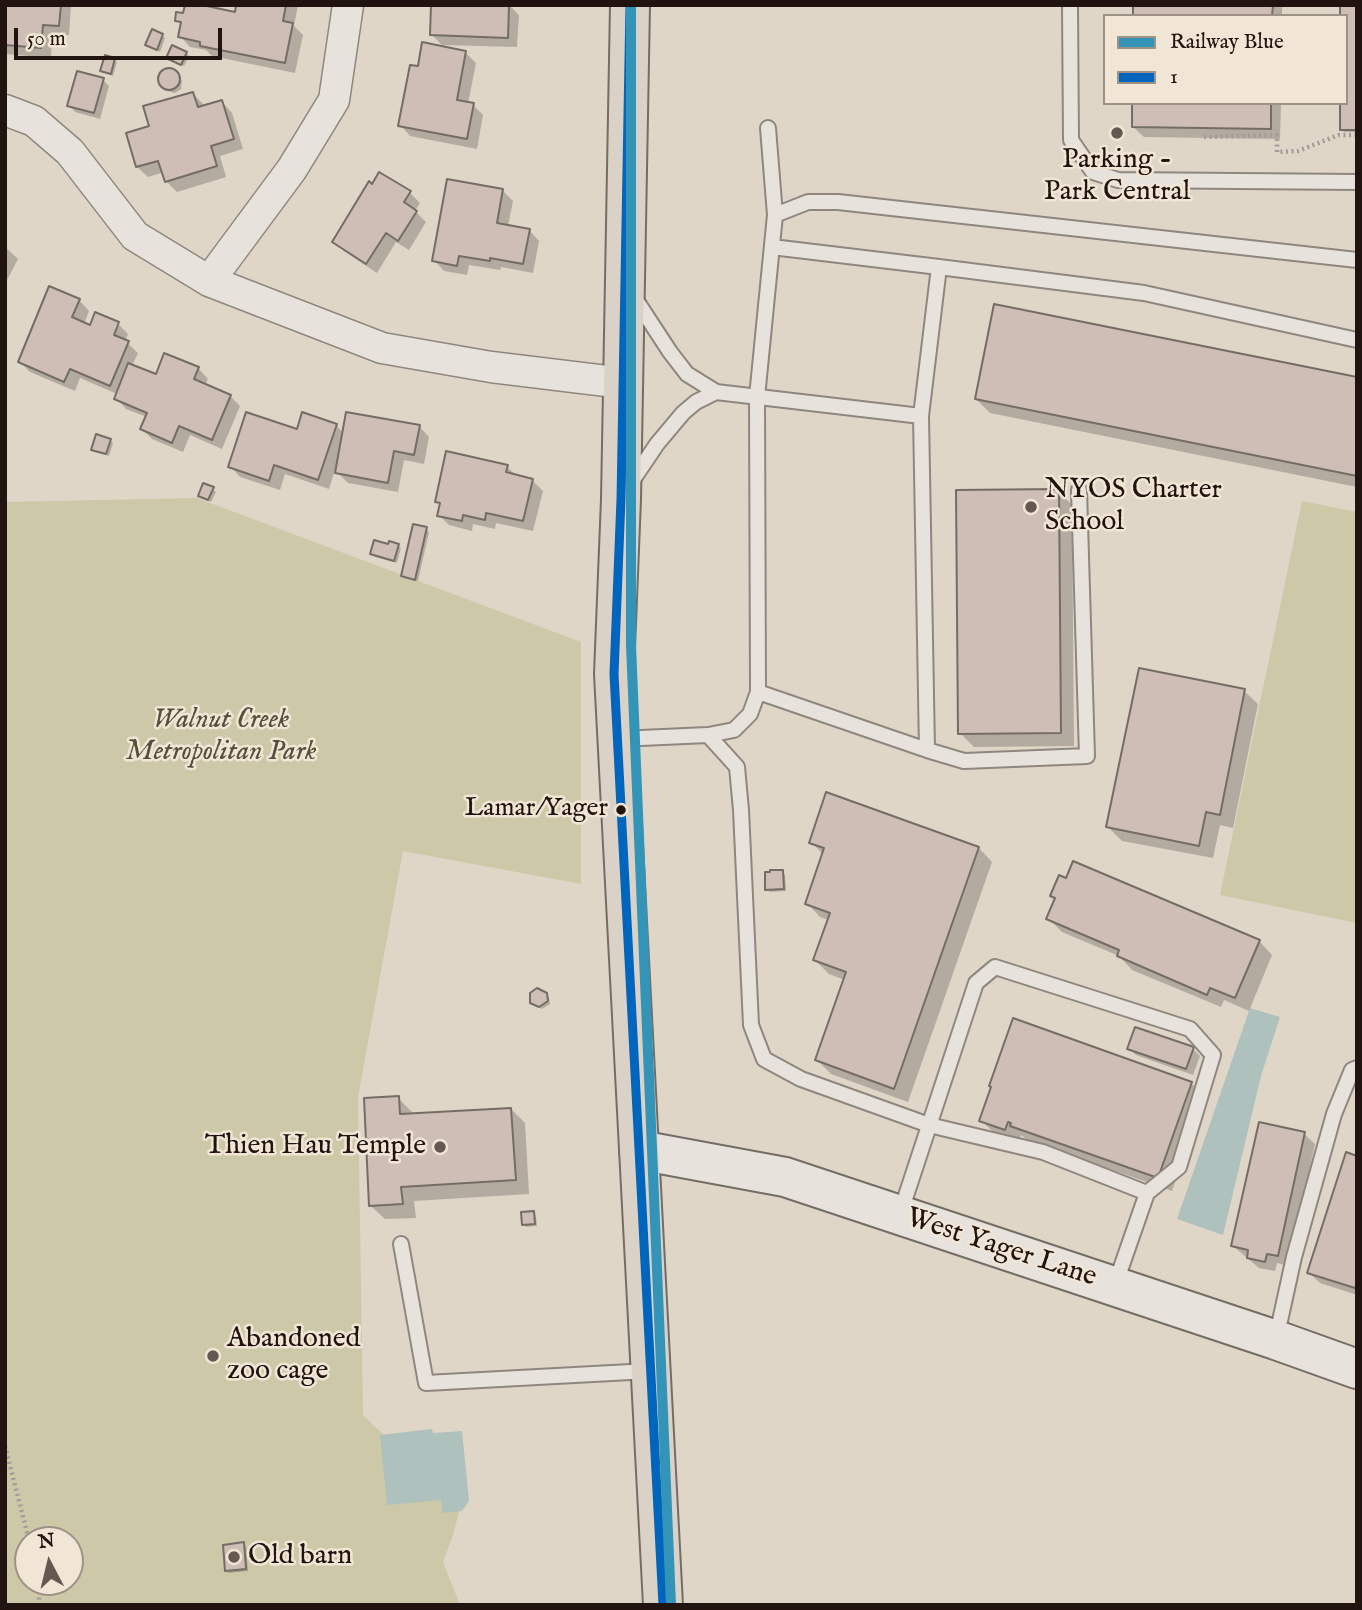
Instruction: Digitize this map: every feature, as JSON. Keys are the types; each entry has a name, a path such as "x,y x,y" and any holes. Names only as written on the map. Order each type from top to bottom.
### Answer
{"main road":[{"path":"630,5 621,499 614,674 663,1605"},
{"name":"West Yager Lane","path":"639,1150 785,1177 1356,1365"}],"street":[{"path":"209,281 292,169 334,100 348,5"},
{"path":"5,110 33,121 70,152 135,236 209,281 382,348 491,367 622,383"}],"lane":[{"path":"1070,5 1072,140 1093,172 1118,180 1357,182"},
{"path":"618,739 708,736 734,730 750,714 758,692 757,397 775,215 768,128"},
{"path":"775,215 808,202 838,202 1357,260"},
{"path":"772,247 1144,293 1357,340"},
{"path":"927,750 921,416 939,267"},
{"path":"625,281 687,374 716,392 921,416"},
{"path":"621,499 670,427 696,402 716,392"},
{"path":"758,692 964,761 1087,756 1079,490"},
{"path":"708,736 737,767 751,1025 764,1059 801,1079 929,1125 1043,1152 1147,1194"},
{"path":"900,1216 976,983 995,967 1190,1029 1213,1055 1179,1167 1147,1194 1114,1287"},
{"path":"1276,1340 1294,1257 1334,1114 1352,1070 1357,1068"},
{"path":"401,1244 426,1383 650,1371"}],"path":[{"path":"1204,137 1277,135 1277,152 1298,151 1339,135 1357,135"},
{"path":"5,1446 25,1526"}],"green space":[{"name":"Walnut Creek Metropolitan Park","path":"197,498 581,642 581,884 403,851 358,1097 363,1415 460,1508 443,1562 460,1605 5,1605 5,502"},
{"path":"1302,501 1357,512 1357,923 1220,895"}],"shaded area":[{"path":"1250,1008 1280,1017 1261,1076 1223,1235 1177,1219"},
{"path":"432,1429 433,1433 462,1431 469,1501 462,1511 443,1513 441,1500 387,1505 380,1435"}],"building":[{"path":"5,5 61,5 59,26 43,25 41,48 5,45"},
{"path":"185,5 202,5 235,12 236,5 286,5 283,21 293,23 285,63 200,46 200,42 178,37 181,22 175,21 176,12 183,13"},
{"path":"431,5 509,5 508,38 430,35"},
{"path":"1133,5 1273,5 1272,14 1133,14"},
{"path":"1340,5 1357,5 1357,130 1340,130 1340,105 1348,105 1348,14 1340,14"},
{"path":"152,29 163,34 157,50 145,45"},
{"path":"422,42 466,51 457,100 474,103 467,139 398,126 410,65 418,66"},
{"path":"172,45 187,52 181,65 166,58"},
{"path":"105,55 115,58 111,74 100,71"},
{"path":"169,68 177,71 180,79 177,87 169,90 161,87 158,79 161,71"},
{"path":"77,71 104,78 94,113 67,106"},
{"path":"193,92 198,107 222,100 234,139 211,146 217,166 165,182 158,161 136,167 126,133 149,126 143,106"},
{"path":"1132,105 1271,105 1271,129 1132,127"},
{"path":"379,172 411,191 404,202 417,211 398,241 386,233 366,264 332,242 369,181 372,184"},
{"path":"447,179 503,189 497,223 530,229 523,264 459,256 457,266 432,261"},
{"path":"49,286 80,299 72,317 90,325 95,312 119,322 114,335 129,341 110,386 70,369 64,382 18,362"},
{"path":"994,304 1357,377 1357,476 975,399"},
{"path":"164,353 199,367 194,379 231,395 212,440 179,426 172,443 140,429 147,413 114,399 128,363 156,374"},
{"path":"246,412 297,429 302,412 337,424 318,480 274,465 269,481 228,467"},
{"path":"346,412 420,425 414,455 394,451 388,483 335,473"},
{"path":"96,434 111,439 106,454 91,450"},
{"path":"446,451 508,465 506,472 533,479 523,521 486,513 485,520 463,515 462,521 437,516 440,503 435,502"},
{"path":"203,483 214,487 208,500 198,496"},
{"path":"1059,489 1061,733 958,734 956,490"},
{"path":"413,524 427,527 415,580 401,576"},
{"path":"374,540 399,544 394,561 370,554"},
{"path":"1139,668 1245,689 1220,815 1206,812 1199,846 1106,827"},
{"path":"826,792 979,847 894,1089 815,1060 846,972 813,960 830,913 805,904 824,848 809,843"},
{"path":"1073,861 1260,940 1235,998 1210,988 1207,995 1117,956 1119,950 1046,919 1055,898 1050,896 1059,875 1066,878"},
{"path":"783,870 784,889 765,890 765,872"},
{"path":"537,988 547,993 548,1001 539,1007 530,1003 530,993"},
{"path":"1013,1018 1192,1082 1158,1178 1010,1126 1011,1123 1008,1122 1005,1130 979,1121"},
{"path":"1135,1027 1194,1047 1186,1069 1127,1049"},
{"name":"Thien Hau Temple","path":"399,1096 400,1114 511,1108 516,1180 401,1187 403,1204 369,1206 364,1098"},
{"path":"1259,1122 1305,1132 1278,1256 1267,1254 1265,1262 1247,1258 1248,1250 1231,1246"},
{"path":"1346,1152 1357,1156 1355,1288 1307,1273"},
{"path":"534,1211 535,1224 522,1225 521,1212"},
{"name":"Old barn","path":"244,1542 246,1569 225,1571 223,1545"}],"rail line":[{"name":"Blue","path":"631,5 631,645 671,1605"}],"transit line":[{"name":"1","path":"630,5 621,499 614,674 663,1605"}],"place":[{"name":"Parking - Park Central","path":"1117,133"},
{"name":"NYOS Charter School","path":"1031,507"},
{"name":"Lamar/Yager","path":"621,810"},
{"name":"Thien Hau Temple","path":"440,1147"},
{"name":"Abandoned zoo cage","path":"213,1356"},
{"name":"Old barn","path":"234,1557"}]}
